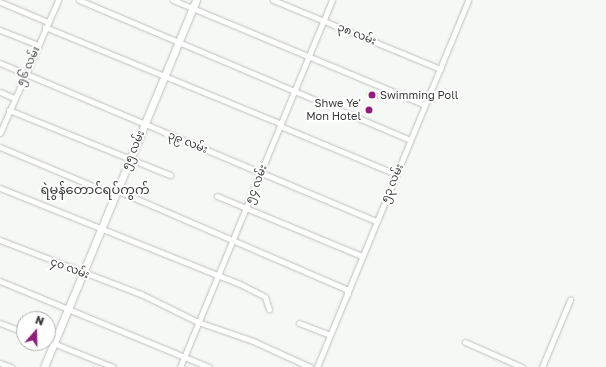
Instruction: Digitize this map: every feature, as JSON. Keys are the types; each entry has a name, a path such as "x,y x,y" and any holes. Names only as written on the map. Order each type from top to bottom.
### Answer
{"main road":[{"name":"၅၅ လမ်း","path":"56,331 196,0"},
{"name":"၅၅ လမ်း","path":"44,367 48,351"}],"street":[{"name":"၅၆ လမ်း","path":"0,133 2,123 58,0"},
{"path":"79,0 410,140"},
{"path":"173,0 425,105"},
{"name":"၃၈ လမ်း","path":"273,0 440,69"},
{"name":"၅၄ လမ်း","path":"180,367 332,0"},
{"name":"၅၃ လမ်း","path":"317,367 468,0"},
{"path":"0,2 46,25 163,77 396,174"},
{"path":"0,30 38,45"},
{"name":"၃၉ လမ်း","path":"0,63 144,124 261,171 376,221"},
{"path":"0,92 14,98"},
{"path":"9,110 170,175"},
{"path":"0,147 233,240 346,289 348,294"},
{"path":"0,188 219,275 265,297 269,309"},
{"path":"217,196 362,256"},
{"name":"၄၀ လမ်း","path":"0,240 141,294 198,322"},
{"path":"0,281 208,367"},
{"path":"542,367 570,300"},
{"path":"198,322 253,341 310,367"},
{"path":"0,323 16,329"},
{"path":"299,323 330,335"},
{"path":"465,342 522,367"},
{"path":"56,344 113,367"},
{"path":"0,363 11,367"}],"shaded area":[{"name":"Swimming Poll","path":"370,90 378,93 378,99 367,96 366,93"}],"place":[{"name":"Swimming Poll","path":"372,95"},
{"name":"Shwe Ye' Mon Hotel","path":"369,110"}],"district":[{"name":"ရဲမွန်တောင်ရပ်ကွက်","path":"95,189"}]}
